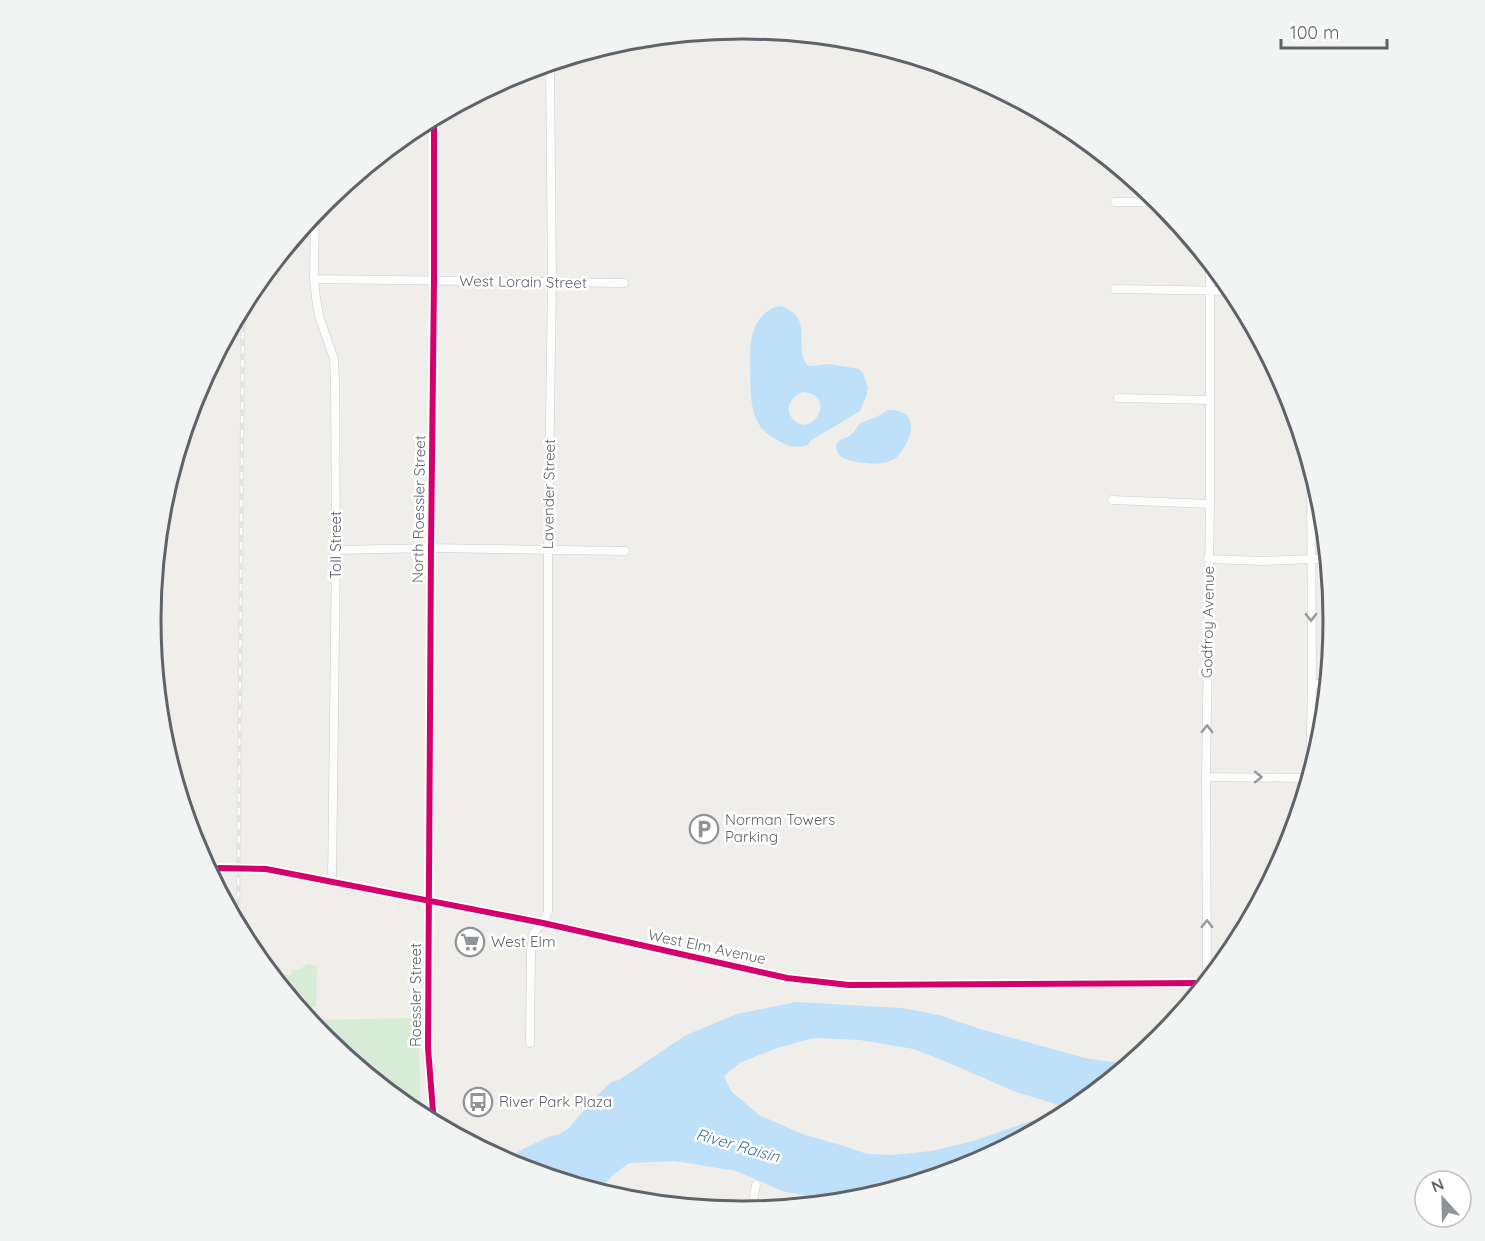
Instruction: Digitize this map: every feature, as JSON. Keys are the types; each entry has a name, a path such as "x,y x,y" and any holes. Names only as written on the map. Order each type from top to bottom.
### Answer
{"street":[{"name":"Lavender Street","path":"530,1043 532,938 548,912 548,550 552,282 550,72"},
{"name":"North Roessler Street","path":"429,902 434,128"},
{"path":"1115,202 1146,202"},
{"name":"Toll Street","path":"315,226 314,279 319,316 334,359 335,381 336,550 332,881"},
{"name":"Godfroy Avenue","path":"1207,970 1210,275"},
{"name":"West Lorain Street","path":"314,279 624,283"},
{"path":"1115,289 1222,291"},
{"path":"1118,398 1210,400"},
{"path":"1311,499 1311,743"},
{"path":"1112,500 1210,504"},
{"path":"336,550 430,548 624,551"},
{"path":"1208,559 1263,561 1321,559"},
{"path":"1312,684 1320,684"},
{"path":"1206,777 1302,778"},
{"name":"West Elm Avenue","path":"217,869 266,869 332,881 543,923 787,978 849,985 1197,983"},
{"name":"Roessler Street","path":"429,902 428,1048 432,1112"},
{"path":"753,1202 756,1185"}],"green space":[{"path":"308,964 317,966 316,1007 307,1007 282,975 291,975 292,970 298,970"},
{"path":"418,1018 421,1105 359,1058 320,1020"}],"water":[{"path":"780,306 791,311 797,317 800,324 803,357 807,365 829,364 859,369 863,373 868,388 860,411 804,446 790,446 771,436 757,421 752,403 750,347 752,336 760,318","holes":["802,392 813,395 819,400 821,407 818,415 814,421 799,424 790,414 790,403"]},
{"path":"888,410 902,412 910,419 909,437 896,457 884,463 872,464 849,460 839,455 836,444 840,440 854,432 859,424"},
{"name":"River Raisin","path":"796,1002 902,1008 939,1015 980,1029 1089,1059 1120,1063 1063,1106 1013,1091 914,1049 860,1040 813,1038 774,1049 740,1063 724,1076 731,1091 759,1115 802,1134 867,1154 892,1155 932,1151 973,1141 1047,1116 1000,1142 929,1171 856,1191 818,1197 785,1192 736,1171 675,1161 629,1163 604,1185 556,1171 513,1155 569,1128 611,1082 619,1080 686,1035 737,1014"}],"railway":[{"path":"238,909 243,324"}],"cycle path":[{"path":"433,1113 428,1048 434,128"},
{"path":"217,869 266,869 543,923 787,978 849,985 1197,983"}],"place":[{"name":"Norman Towers Parking","path":"704,829"},
{"name":"West Elm","path":"470,942"},
{"name":"River Park Plaza","path":"478,1102"}]}
